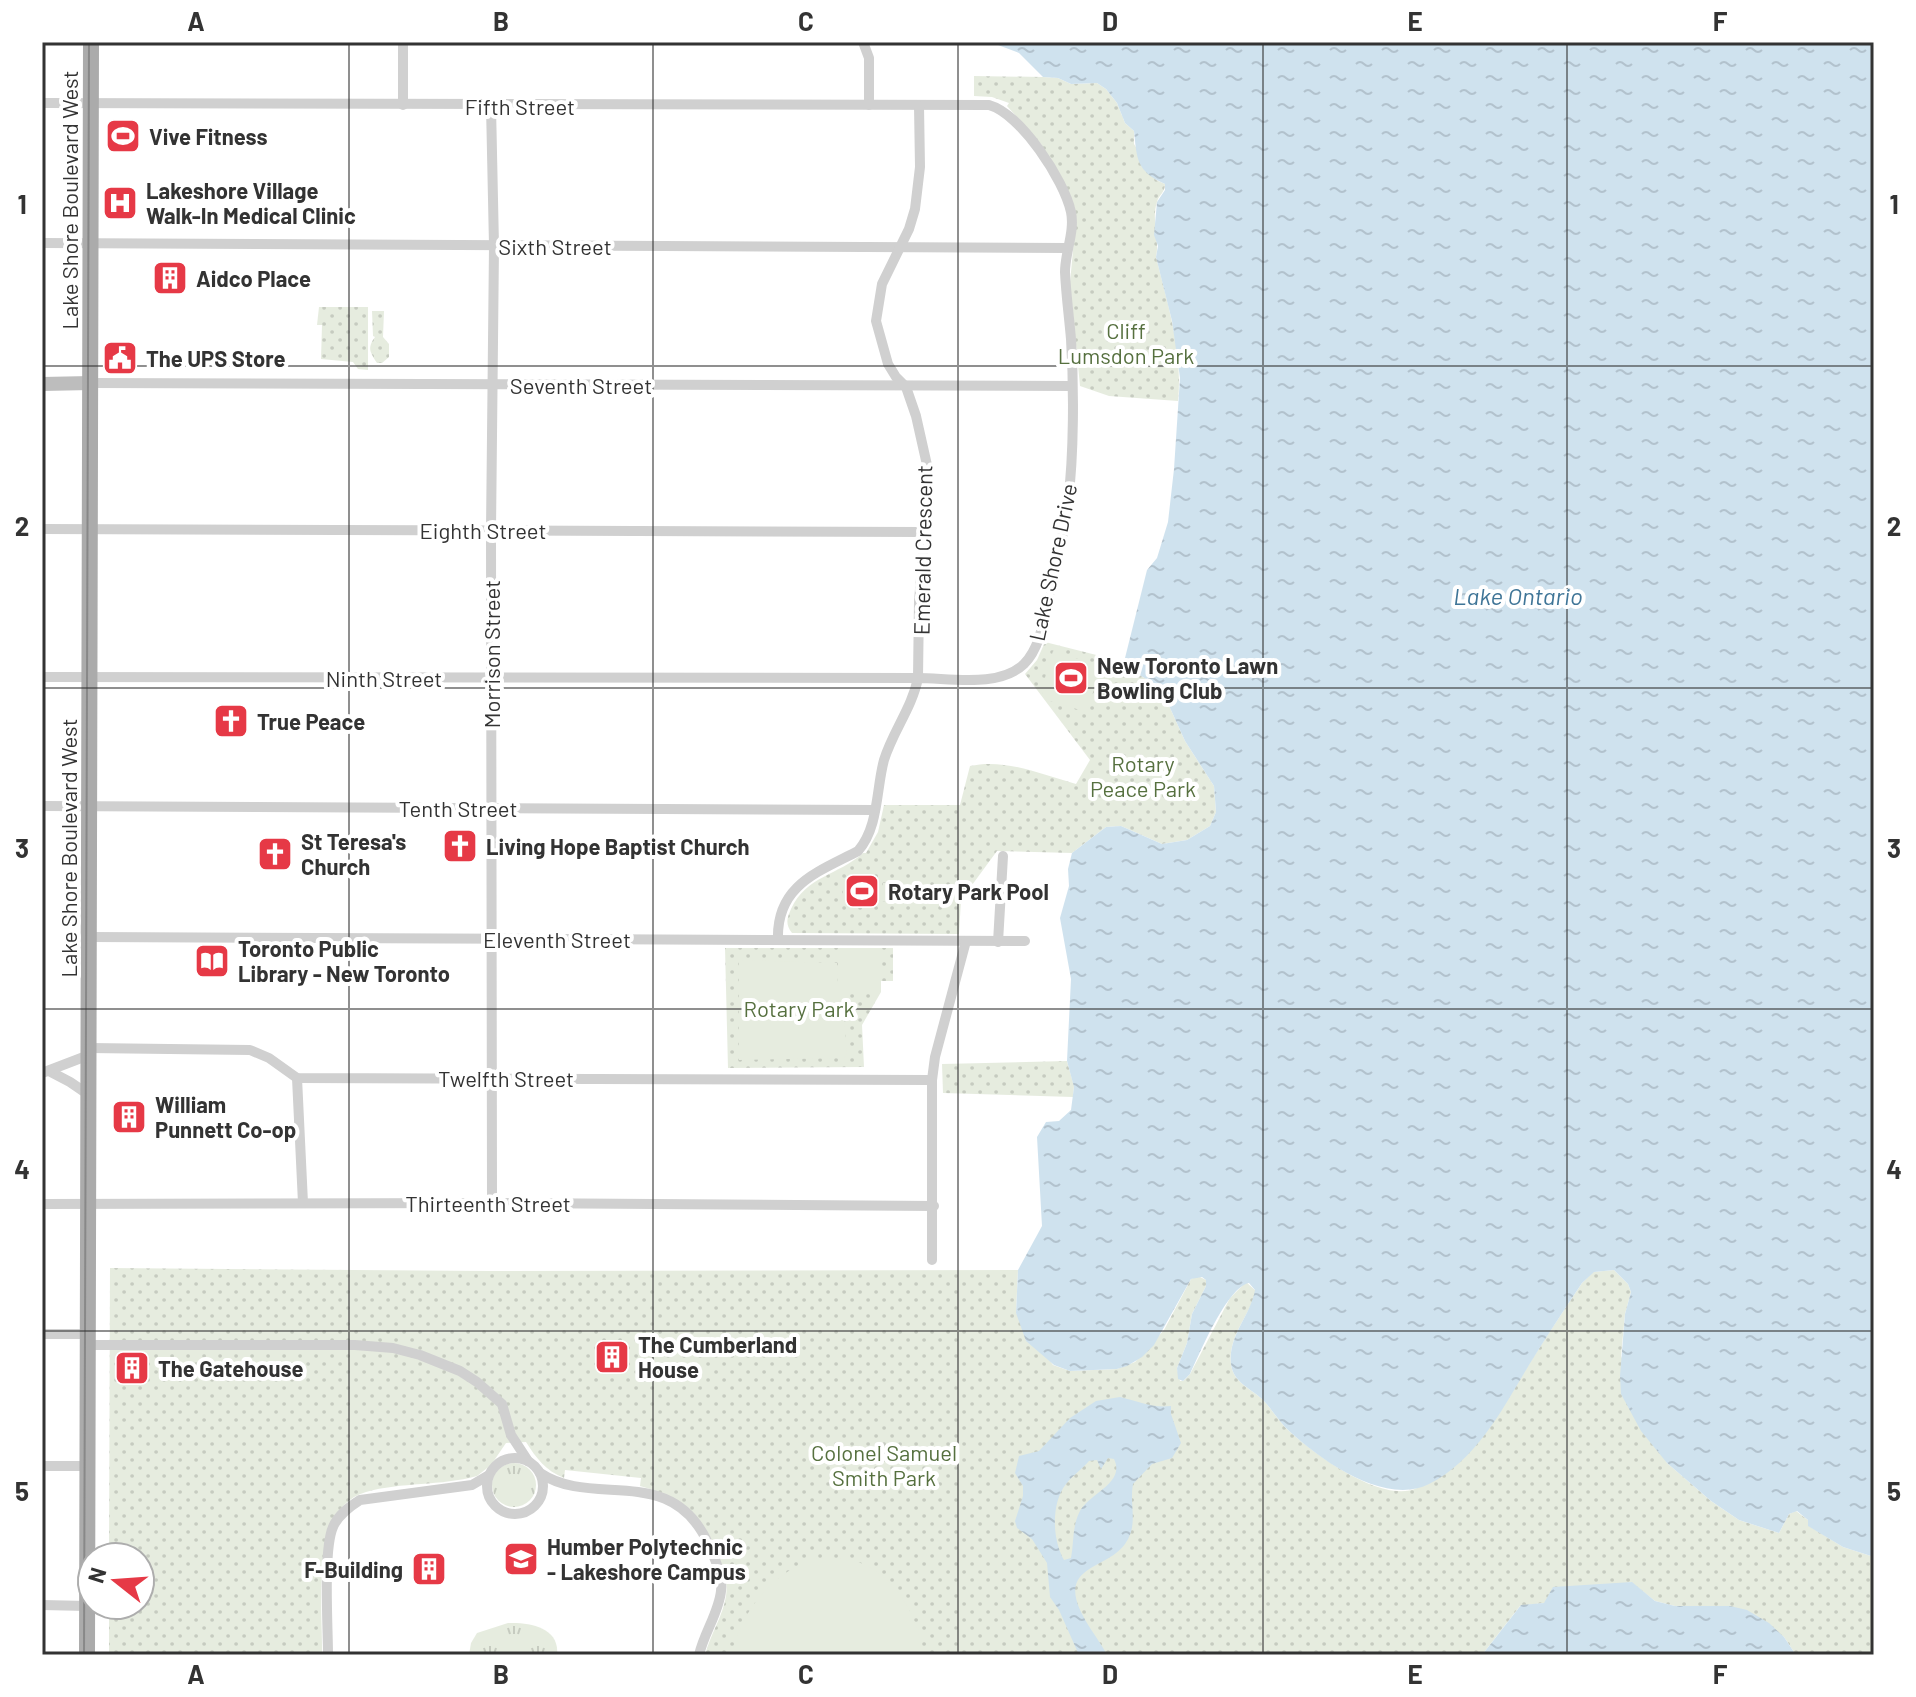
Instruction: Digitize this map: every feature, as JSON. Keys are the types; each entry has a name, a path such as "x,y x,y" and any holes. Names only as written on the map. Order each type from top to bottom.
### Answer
{"main road":[{"name":"Lake Shore Boulevard West","path":"87,1541 91,42"},
{"path":"42,384 91,383"},
{"name":"Lake Shore Boulevard West","path":"87,1621 87,1655"}],"street":[{"path":"403,42 403,105"},
{"path":"863,42 869,58 869,105"},
{"name":"Fifth Street","path":"42,103 997,107"},
{"name":"Morrison Street","path":"491,106 494,246 491,385 492,1203"},
{"name":"Emerald Crescent","path":"918,678 927,465 906,387 888,364 876,321 882,284 909,229 918,190 919,106"},
{"name":"Lake Shore Drive","path":"918,678 996,678 1021,666 1034,651 1068,501 1072,386 1065,271 1072,217 1068,202 1044,158 1014,120 997,107"},
{"name":"Sixth Street","path":"42,243 1067,248"},
{"name":"Seventh Street","path":"91,383 1072,386"},
{"name":"Eighth Street","path":"42,529 923,532"},
{"name":"Ninth Street","path":"42,677 918,678"},
{"path":"778,940 780,920 794,891 814,872 858,851 866,838 885,757 911,704 918,678"},
{"name":"Tenth Street","path":"42,806 875,810"},
{"path":"998,942 1003,856"},
{"name":"Eleventh Street","path":"89,937 1025,941"},
{"path":"932,1260 932,1080 935,1057 966,941"},
{"path":"45,1072 89,1051 250,1050 269,1058 297,1078 303,1203"},
{"path":"45,1072 89,1095"},
{"name":"Twelfth Street","path":"297,1078 932,1080"},
{"name":"Thirteenth Street","path":"42,1204 934,1206"},
{"path":"42,1334 88,1340 393,1348 446,1364 477,1382 502,1404 511,1435 540,1473 559,1484 649,1493 671,1502 693,1521 711,1551 722,1586 699,1655"},
{"path":"328,1655 328,1552 333,1527 346,1509 360,1500 472,1485 489,1475 501,1461 511,1435"},
{"path":"501,1461 510,1458 528,1461"},
{"path":"42,1466 87,1466"},
{"path":"472,1485 488,1493 498,1508 516,1514 533,1507 542,1491 540,1473"},
{"path":"488,1493 489,1475"},
{"path":"542,1491 559,1484"},
{"path":"42,1605 76,1606"}],"green space":[{"name":"Cliff Lumsdon Park","path":"974,76 1043,77 1058,78 1071,84 1097,83 1117,103 1125,123 1134,131 1134,144 1156,180 1165,184 1155,209 1156,257 1176,347 1178,401 1109,396 1080,386 1070,283 1076,217 1074,206 1041,144 1007,106 1009,103 992,97 974,96"},
{"path":"319,307 368,307 368,370 358,369 353,362 321,359 322,325 317,325"},
{"path":"372,311 384,311 383,337 389,344 389,357 382,363 377,363 370,350 375,337"},
{"name":"Rotary Peace Park","path":"1045,642 1124,662 1128,668 1161,688 1185,741 1214,786 1216,812 1210,826 1187,840 1162,844 1121,826 1106,827 1072,853 997,851 961,900 959,934 792,933 788,918 797,898 814,883 866,853 878,832 884,805 960,805 970,766 983,764 1024,769 1076,784 1090,760 1025,674 1037,660"},
{"name":"New Toronto Lawn Bowling Club","path":"1053,651 1101,666 1087,712 1046,700 1041,691"},
{"name":"Rotary Park Pool","path":"843,881 880,881 881,899 883,883 891,883 891,902 843,899"},
{"name":"Rotary Park","path":"725,948 893,948 893,981 881,981 881,992 862,1025 864,1067 728,1068"},
{"path":"842,948 881,948 881,992 842,992"},
{"path":"739,960 837,963 839,1014 844,1016 847,1053 844,1058 739,1060"},
{"path":"1067,1061 1074,1086 1073,1097 943,1093 942,1064"},
{"name":"Colonel Samuel Smith Park","path":"110,1268 1018,1270 1016,1313 1053,1365 1070,1371 1117,1369 1135,1362 1164,1330 1191,1279 1198,1276 1206,1280 1206,1286 1192,1314 1187,1343 1177,1368 1180,1381 1190,1374 1230,1298 1246,1282 1256,1291 1233,1344 1231,1364 1235,1376 1262,1399 1285,1427 1328,1461 1366,1482 1402,1491 1417,1488 1436,1477 1469,1451 1495,1418 1582,1283 1593,1272 1614,1270 1628,1284 1631,1292 1625,1314 1621,1356 1667,1463 1711,1501 1739,1520 1779,1533 1789,1514 1796,1511 1808,1520 1809,1526 1843,1547 1874,1557 1874,1655 1796,1655 1784,1637 1730,1606 1675,1606 1655,1601 1631,1582 1520,1606 1482,1655 705,1655 722,1611 726,1586 713,1545 699,1521 668,1496 640,1486 641,1478 565,1470 564,1478 542,1463 526,1442 506,1443 491,1465 477,1476 379,1489 348,1502 335,1518 327,1538 321,1587 322,1655 109,1655 109,1621 156,1621 156,1541 109,1541"},
{"path":"514,1463 529,1470 536,1485 529,1500 514,1507 499,1500 492,1485 499,1470"},
{"path":"815,1558 852,1560 880,1574 902,1597 910,1611 922,1655 732,1655 742,1624 761,1596 786,1573"},
{"path":"508,1623 542,1628 554,1638 557,1655 469,1655 477,1633"}],"water":[{"name":"Lake Ontario","path":"990,42 1874,42 1874,1557 1843,1547 1808,1526 1808,1520 1797,1511 1789,1514 1779,1533 1739,1520 1711,1501 1667,1463 1641,1431 1621,1394 1625,1314 1631,1292 1628,1284 1614,1270 1594,1272 1582,1283 1499,1415 1475,1447 1446,1474 1429,1484 1411,1489 1392,1489 1372,1484 1333,1465 1285,1427 1262,1399 1239,1380 1232,1370 1231,1354 1255,1290 1249,1283 1241,1287 1223,1308 1190,1374 1183,1381 1178,1379 1177,1368 1187,1343 1192,1314 1206,1286 1206,1280 1202,1277 1191,1279 1154,1345 1127,1366 1070,1371 1054,1365 1026,1341 1016,1313 1018,1270 1042,1226 1037,1137 1046,1122 1059,1121 1071,1110 1074,1087 1067,1061 1071,979 1060,918 1069,886 1068,869 1072,853 1106,827 1121,826 1162,844 1187,840 1210,826 1216,812 1214,786 1185,741 1161,688 1128,668 1124,662 1147,570 1157,558 1168,522 1174,469 1180,378 1154,235 1157,202 1165,190 1165,184 1143,169 1137,157 1134,131 1125,123 1117,103 1106,89 1097,83 1071,84 1058,78 1043,77 1019,53"},
{"path":"1120,1397 1171,1406 1181,1443 1172,1458 1152,1464 1133,1484 1132,1530 1125,1544 1084,1573 1077,1582 1077,1603 1107,1655 1079,1655 1050,1597 1047,1563 1032,1539 1017,1528 1015,1521 1023,1486 1015,1473 1019,1456 1039,1451 1070,1418 1096,1401","holes":["1108,1458 1114,1459 1115,1475 1079,1513 1071,1558 1064,1560 1055,1532 1061,1492 1089,1461 1097,1460 1101,1469"]},
{"path":"1632,1582 1655,1601 1675,1606 1730,1606 1747,1610 1769,1623 1784,1637 1796,1655 1482,1655 1521,1605 1544,1603 1553,1587"}],"tram line":[{"path":"84,1655 89,42"}],"place":[{"name":"Vive Fitness","path":"123,136"},
{"name":"Lakeshore Village Walk-In Medical Clinic","path":"120,203"},
{"name":"Aidco Place","path":"170,278"},
{"name":"The UPS Store","path":"120,358"},
{"name":"New Toronto Lawn Bowling Club","path":"1071,678"},
{"name":"True Peace","path":"231,721"},
{"name":"Living Hope Baptist Church","path":"460,846"},
{"name":"St Teresa's Church","path":"275,854"},
{"name":"Rotary Park Pool","path":"862,891"},
{"name":"Toronto Public Library - New Toronto","path":"212,961"},
{"name":"William Punnett Co-op","path":"129,1117"},
{"name":"The Cumberland House","path":"612,1357"},
{"name":"The Gatehouse","path":"132,1368"},
{"name":"Humber Polytechnic - Lakeshore Campus","path":"521,1559"},
{"name":"F-Building","path":"429,1569"}]}
